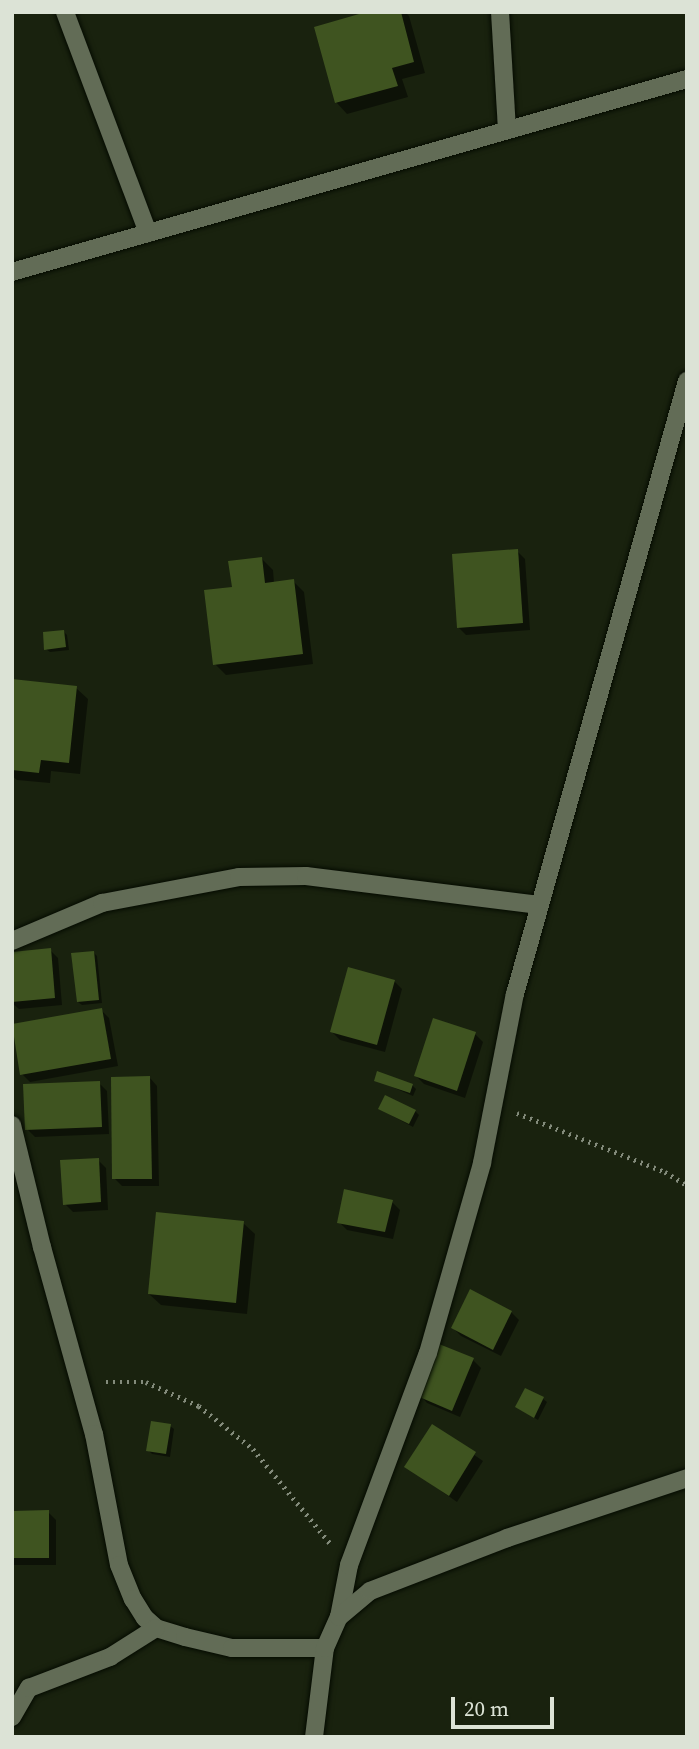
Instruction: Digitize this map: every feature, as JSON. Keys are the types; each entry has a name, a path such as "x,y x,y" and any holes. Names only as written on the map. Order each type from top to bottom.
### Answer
{"street":[{"path":"65,12 148,233"},
{"path":"500,12 507,130"},
{"path":"12,272 687,79"},
{"path":"314,1737 325,1648 339,1617 349,1565 428,1353 482,1163 515,994 687,381"},
{"path":"12,941 102,903 239,877 306,876 539,905"},
{"path":"12,1125 42,1247 94,1434 119,1565 133,1599 145,1618 156,1628 232,1648 325,1648"},
{"path":"339,1617 370,1591 507,1538 687,1478"},
{"path":"12,1717 29,1688 110,1657 156,1628"}],"path":[{"path":"494,1104 665,1172 687,1185"},
{"path":"80,1382 146,1382 199,1406 253,1449 349,1565"}],"building":[{"path":"366,12 401,12 414,62 392,68 398,86 335,103 314,27"},
{"path":"518,549 523,623 457,628 452,554"},
{"path":"262,557 265,583 294,579 303,654 213,665 204,590 232,587 228,561"},
{"path":"64,630 66,647 44,650 43,632"},
{"path":"12,679 77,686 69,763 41,760 39,773 12,770"},
{"path":"51,948 55,998 12,1002 12,952"},
{"path":"94,951 99,1000 77,1002 71,953"},
{"path":"348,967 395,980 377,1045 330,1032"},
{"path":"102,1008 111,1059 20,1075 12,1024"},
{"path":"433,1018 476,1032 457,1091 414,1076"},
{"path":"377,1071 413,1084 410,1093 374,1081"},
{"path":"150,1076 152,1179 112,1179 111,1077"},
{"path":"100,1081 102,1127 25,1130 23,1084"},
{"path":"385,1095 416,1110 409,1124 378,1109"},
{"path":"99,1158 101,1202 63,1205 60,1160"},
{"path":"344,1189 393,1200 385,1232 337,1223"},
{"path":"156,1212 244,1221 236,1303 148,1294"},
{"path":"470,1289 512,1311 493,1350 451,1328"},
{"path":"439,1344 474,1358 452,1411 417,1396"},
{"path":"525,1388 544,1397 534,1418 515,1407"},
{"path":"151,1421 171,1424 166,1454 146,1451"},
{"path":"432,1424 476,1452 449,1496 404,1467"},
{"path":"49,1510 49,1558 12,1558 12,1511"}]}
